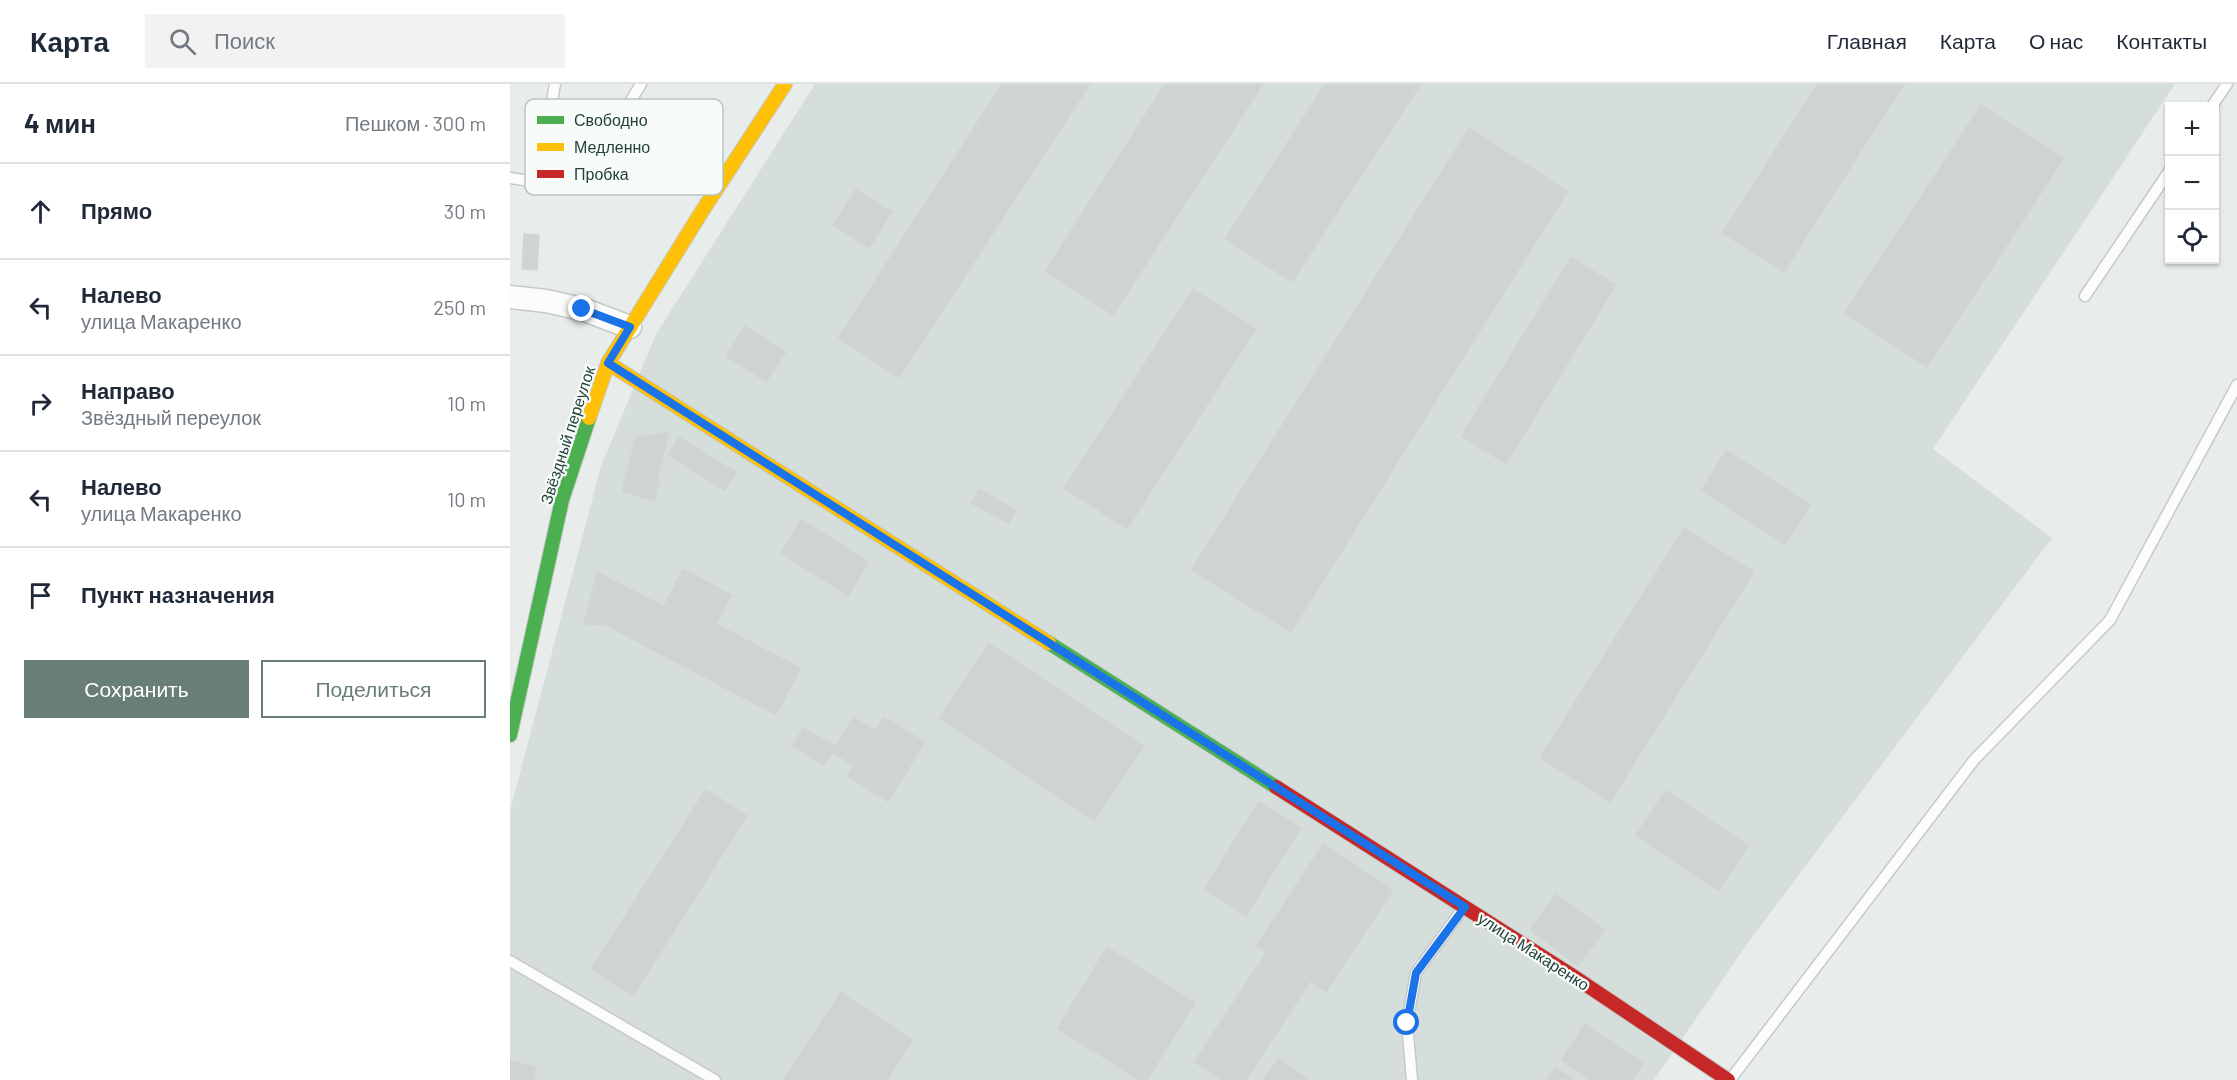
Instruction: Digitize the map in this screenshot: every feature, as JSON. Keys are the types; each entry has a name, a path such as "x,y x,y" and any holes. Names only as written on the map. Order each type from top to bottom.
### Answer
{"street":[{"name":"Звёздный переулок","path":"723,180 786,84"},
{"name":"Звёздный переулок","path":"510,735 525,646 562,500 608,363 713,195"},
{"path":"510,297 546,301 582,309 630,327"},
{"name":"улица Макаренко","path":"608,363 1465,907 1729,1080"}],"lane":[{"path":"552,99 555,84"},
{"path":"631,99 641,84"},
{"path":"2215,102 2227,84"},
{"path":"2085,296 2165,176"},
{"path":"510,178 525,180"},
{"path":"1729,1080 1974,760 2110,620 2237,385"},
{"path":"1412,1080 1407,1023 1416,973 1465,907"},
{"path":"510,961 715,1080"}],"shaded area":[{"path":"815,84 2175,84 1933,449 2052,538 1747,944 1654,1080 510,1080 510,811 601,466 656,334"}],"building":[{"path":"1002,84 1090,84 899,378 838,338"},
{"path":"1165,84 1263,84 1113,315 1045,271"},
{"path":"1325,84 1421,84 1292,282 1225,239"},
{"path":"1817,84 1904,84 1784,272 1722,233"},
{"path":"1981,105 2064,158 1927,367 1844,313"},
{"path":"1469,128 1568,191 1291,632 1191,570"},
{"path":"856,189 892,212 869,248 833,225"},
{"path":"524,234 539,235 537,270 522,269"},
{"path":"1571,257 1616,285 1506,464 1461,436"},
{"path":"1193,289 1256,329 1127,529 1064,488"},
{"path":"745,326 786,352 766,382 726,356"},
{"path":"669,432 657,480 660,481 655,501 622,492 636,437"},
{"path":"679,437 736,472 725,491 668,455"},
{"path":"1726,450 1811,505 1785,545 1701,490"},
{"path":"979,489 1016,510 1009,524 971,503"},
{"path":"801,519 869,562 848,596 781,553"},
{"path":"1684,528 1754,572 1610,802 1540,758"},
{"path":"683,569 732,595 716,624 801,668 776,715 643,645"},
{"path":"597,572 663,606 643,645 604,624 583,625"},
{"path":"989,643 1144,746 1094,821 939,718"},
{"path":"853,717 876,731 854,766 832,752"},
{"path":"884,717 925,742 888,802 847,776"},
{"path":"803,728 836,746 824,765 792,746"},
{"path":"706,789 747,816 633,996 591,969"},
{"path":"1666,790 1749,846 1718,891 1636,835"},
{"path":"1259,801 1301,828 1246,916 1204,889"},
{"path":"1323,844 1393,890 1326,992 1256,946"},
{"path":"1556,894 1605,930 1578,966 1530,930"},
{"path":"1107,947 1145,971 1095,1052 1057,1029"},
{"path":"1266,953 1310,982 1246,1080 1222,1080 1194,1062"},
{"path":"1145,971 1195,1003 1147,1080 1139,1080 1095,1052"},
{"path":"841,992 913,1040 887,1080 783,1080"},
{"path":"1585,1024 1643,1063 1632,1080 1590,1080 1561,1060"},
{"path":"1278,1058 1309,1080 1263,1080"},
{"path":"510,1061 536,1067 533,1080 510,1080"},
{"path":"1556,1067 1574,1080 1547,1080"}],"traffic: fast":[{"path":"510,735 562,500 589,418"},
{"path":"1049,643 1276,787"}],"traffic: slow":[{"path":"723,179 785,84"},
{"path":"589,418 608,363 713,195"},
{"path":"608,363 1049,643"}],"traffic: jam":[{"path":"1276,787 1576,978 1728,1080"}],"route":[{"path":"582,309 630,327 608,363 1465,907 1416,973 1407,1023"}]}
